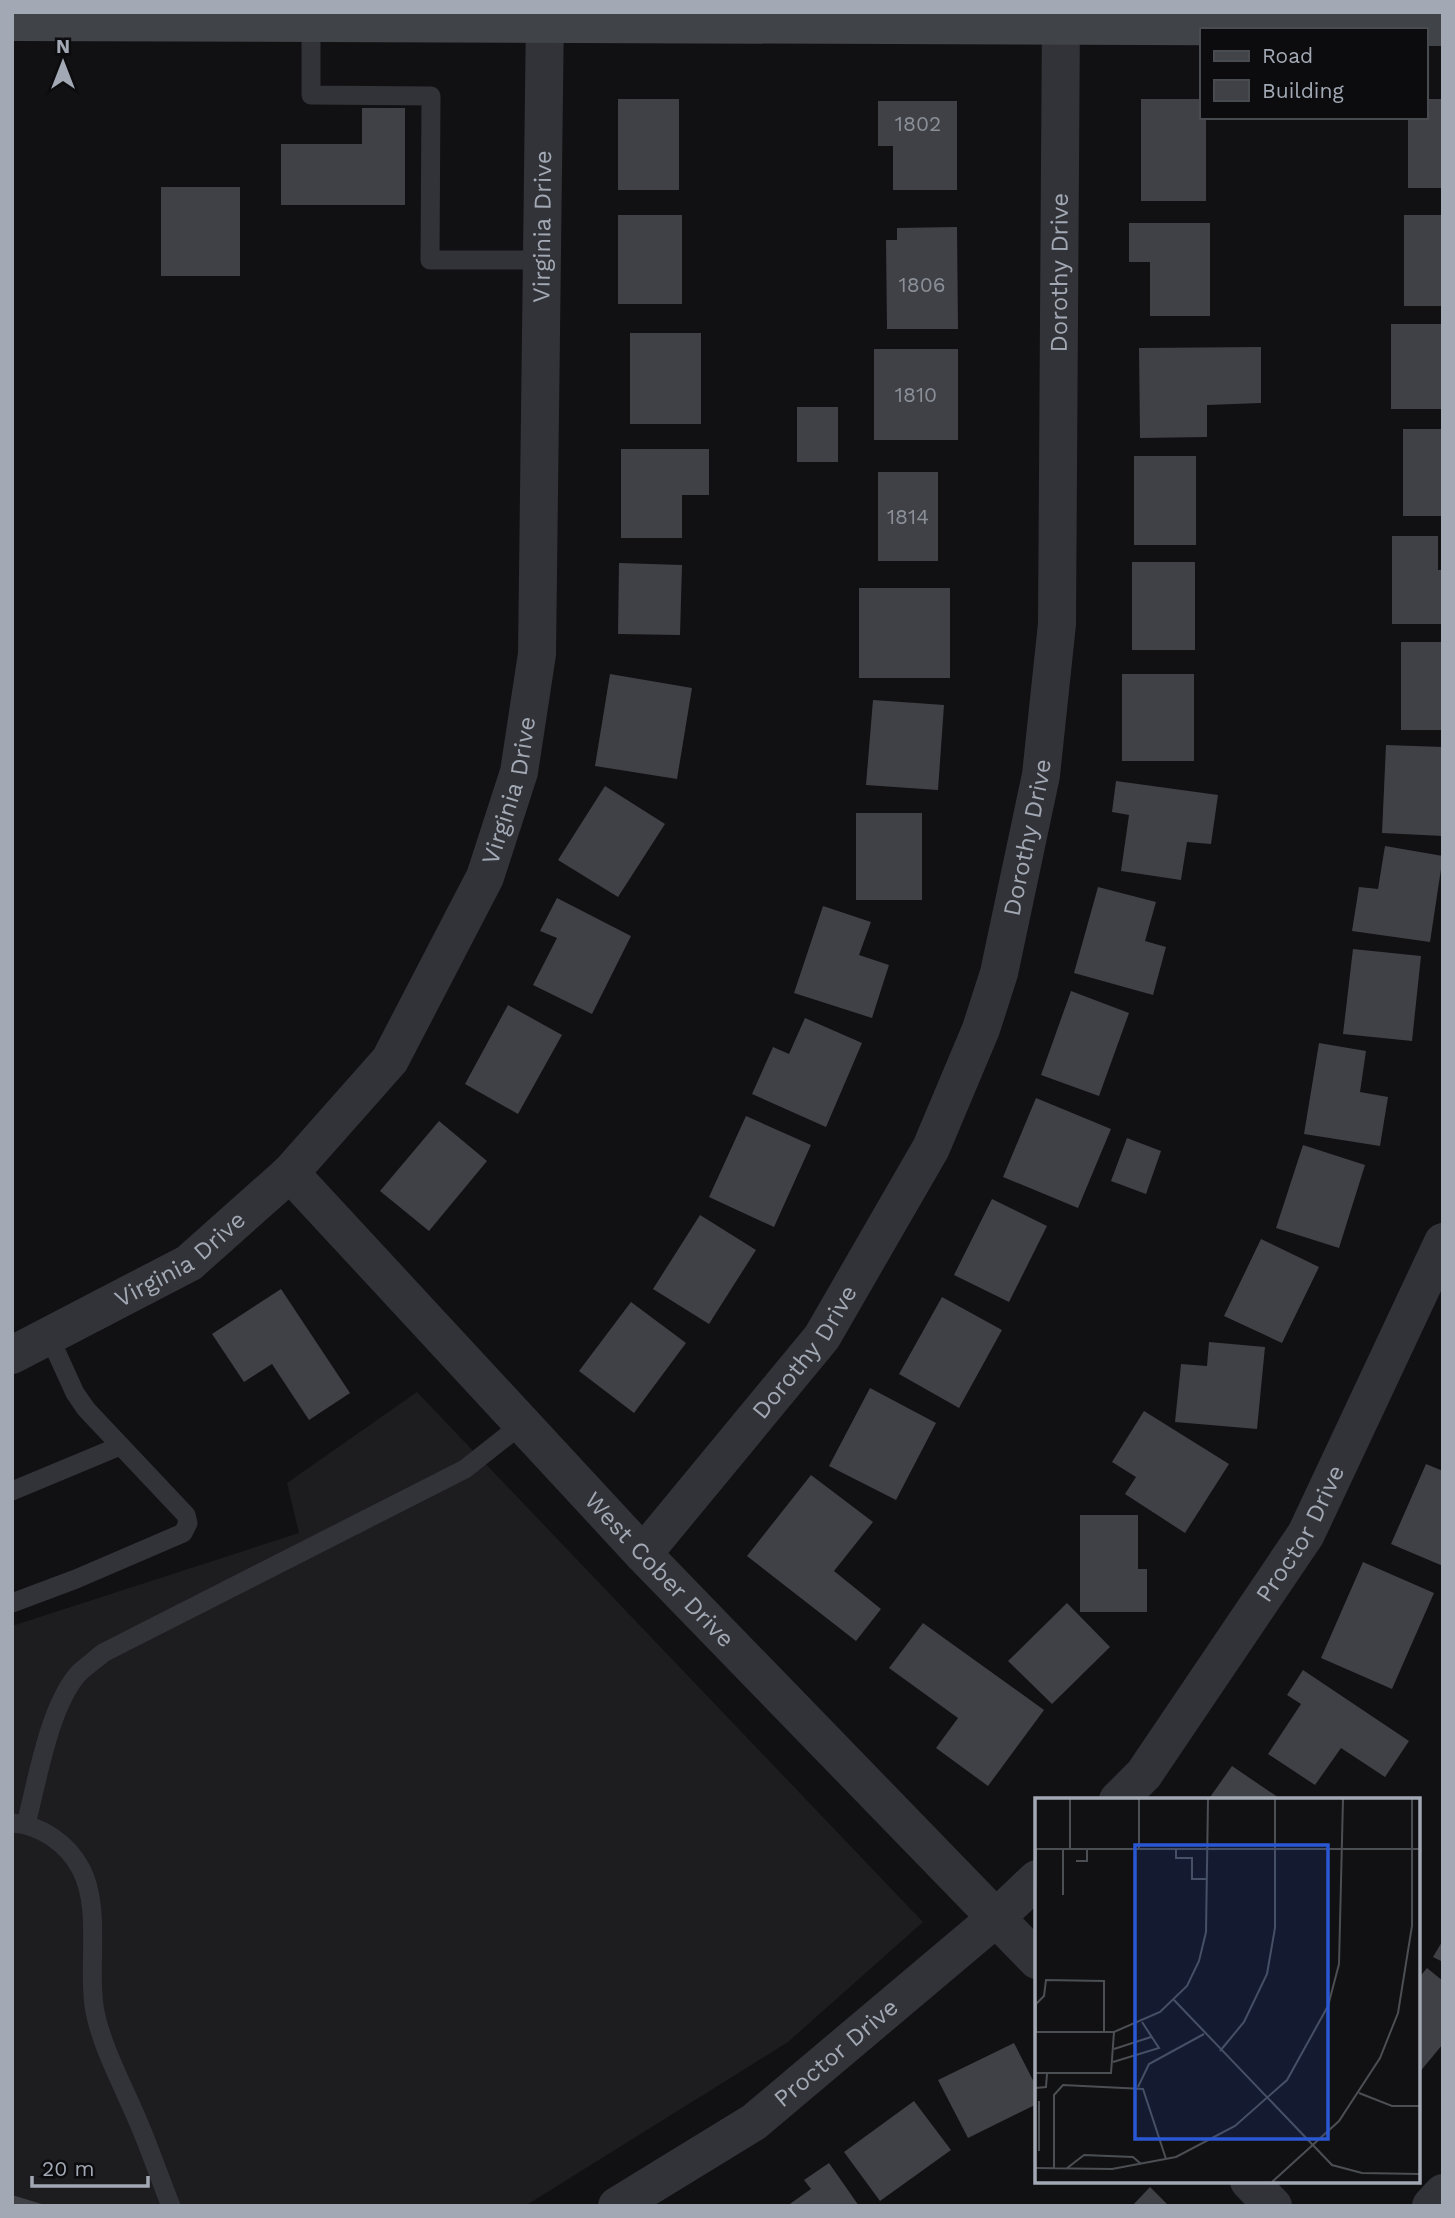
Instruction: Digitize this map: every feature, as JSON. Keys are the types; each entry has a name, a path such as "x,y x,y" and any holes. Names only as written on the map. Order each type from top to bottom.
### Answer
{"main road":[{"path":"23,18 311,23 545,18 1061,19 1443,27"}],"street":[{"name":"Virginia Drive","path":"12,1355 189,1262 290,1173 390,1060 485,877 519,772 537,654 545,18"},
{"name":"Dorothy Drive","path":"643,1555 822,1337 931,1149 981,1029 999,973 1041,775 1057,624 1061,19"},
{"name":"West Cober Drive","path":"290,1173 643,1555 1035,1958"},
{"name":"Proctor Drive","path":"1120,1798 1144,1774 1306,1534 1443,1242"},
{"name":"Proctor Drive","path":"617,2206 754,2122 996,1918 1035,1881"},
{"path":"1251,2183 1273,2206"},
{"path":"1431,2206 1443,2193"}],"lane":[{"path":"311,23 311,95 431,96 430,260 542,260"},
{"path":"12,1603 183,1533 188,1523 186,1515 86,1409 75,1393 49,1336"},
{"path":"171,2206 111,2058 94,2007 90,1901 81,1869 60,1841 19,1823 63,1698 77,1675 103,1653 465,1469 523,1424"},
{"path":"12,1491 120,1446"}],"shaded area":[{"path":"417,1392 923,1922 788,2042 525,2206 12,2206 12,1626 299,1533 287,1483"}],"building":[{"path":"618,99 679,99 679,190 618,190"},
{"path":"1141,99 1200,99 1200,119 1206,119 1206,201 1141,201"},
{"path":"1427,99 1443,99 1443,188 1408,188 1408,119 1427,119"},
{"path":"878,101 957,101 957,190 893,190 893,146 878,146"},
{"path":"362,108 405,108 405,205 281,205 281,144 362,144"},
{"path":"161,187 240,187 240,276 161,276"},
{"path":"618,215 682,215 682,304 618,304"},
{"path":"1404,215 1443,215 1443,306 1404,306"},
{"path":"1129,223 1210,223 1210,316 1150,316 1150,262 1129,262"},
{"path":"957,227 958,329 887,329 886,240 897,240 897,228"},
{"path":"1391,324 1443,324 1443,409 1391,409"},
{"path":"630,333 701,333 701,424 630,424"},
{"path":"1261,347 1261,403 1207,405 1207,437 1140,438 1139,348"},
{"path":"874,349 958,349 958,440 874,440"},
{"path":"797,407 838,407 838,462 797,462"},
{"path":"1403,429 1443,429 1443,516 1403,516"},
{"path":"621,449 709,449 709,495 682,495 682,538 621,538"},
{"path":"1134,456 1196,456 1196,545 1134,545"},
{"path":"878,472 938,472 938,561 878,561"},
{"path":"1392,536 1438,536 1438,570 1443,570 1443,624 1392,624"},
{"path":"1132,562 1195,562 1195,650 1132,650"},
{"path":"619,563 682,565 680,635 618,634"},
{"path":"859,588 950,588 950,678 859,678"},
{"path":"1401,642 1443,642 1443,730 1401,730"},
{"path":"610,674 692,688 677,779 595,766"},
{"path":"1122,674 1194,674 1194,761 1122,761"},
{"path":"873,700 944,705 938,790 866,785"},
{"path":"1386,745 1443,747 1443,836 1382,833"},
{"path":"1116,781 1218,795 1211,844 1187,842 1181,880 1121,871 1129,815 1112,812"},
{"path":"605,786 665,824 618,897 558,860"},
{"path":"856,813 922,813 922,900 856,900"},
{"path":"1385,846 1443,856 1430,942 1352,931 1359,887 1378,889"},
{"path":"1098,887 1156,902 1145,941 1166,947 1153,995 1074,973"},
{"path":"557,898 631,936 592,1014 533,985 557,938 540,931"},
{"path":"823,906 871,922 859,955 889,965 872,1018 794,993"},
{"path":"1353,949 1421,956 1412,1041 1343,1034"},
{"path":"1071,991 1129,1013 1099,1096 1041,1075"},
{"path":"508,1005 562,1035 518,1114 465,1084"},
{"path":"805,1018 862,1043 826,1127 752,1094 773,1047 789,1054"},
{"path":"1319,1043 1366,1051 1360,1092 1388,1097 1380,1146 1304,1134"},
{"path":"1036,1098 1111,1129 1078,1208 1003,1177"},
{"path":"746,1116 811,1145 774,1227 709,1197"},
{"path":"439,1121 487,1161 429,1231 380,1191"},
{"path":"1127,1138 1161,1151 1146,1194 1111,1181"},
{"path":"1303,1145 1365,1165 1339,1248 1276,1228"},
{"path":"992,1199 1047,1226 1009,1302 954,1275"},
{"path":"700,1215 756,1250 709,1324 653,1289"},
{"path":"1261,1239 1319,1267 1282,1343 1224,1316"},
{"path":"281,1289 350,1393 309,1420 272,1364 244,1382 212,1334"},
{"path":"942,1297 1002,1330 959,1408 899,1374"},
{"path":"631,1302 686,1343 634,1413 579,1371"},
{"path":"1209,1342 1265,1347 1257,1429 1175,1422 1181,1364 1207,1366"},
{"path":"870,1388 936,1423 896,1500 829,1466"},
{"path":"1144,1411 1229,1464 1185,1533 1125,1494 1136,1477 1112,1462"},
{"path":"1426,1464 1443,1471 1443,1566 1391,1544"},
{"path":"811,1475 873,1522 834,1571 881,1609 856,1641 747,1556"},
{"path":"1080,1515 1138,1515 1138,1569 1147,1569 1147,1612 1080,1612"},
{"path":"1363,1562 1434,1593 1392,1689 1321,1658"},
{"path":"1067,1603 1110,1647 1052,1704 1008,1661"},
{"path":"923,1623 1044,1710 988,1786 936,1748 958,1718 889,1668"},
{"path":"1303,1670 1409,1741 1385,1777 1341,1748 1315,1785 1268,1754 1301,1704 1287,1695"},
{"path":"1232,1766 1279,1798 1209,1798"},
{"path":"1443,1940 1443,1962 1433,1957"},
{"path":"1427,1968 1443,1981 1443,2044 1420,2072 1420,1977"},
{"path":"1014,2043 1035,2084 1035,2105 968,2138 938,2080"},
{"path":"914,2101 951,2150 880,2201 844,2152"},
{"path":"829,2163 859,2206 787,2206 811,2189 804,2180"},
{"path":"1150,2187 1169,2206 1132,2206"},
{"path":"12,2195 45,2205 45,2206 12,2206"}]}
